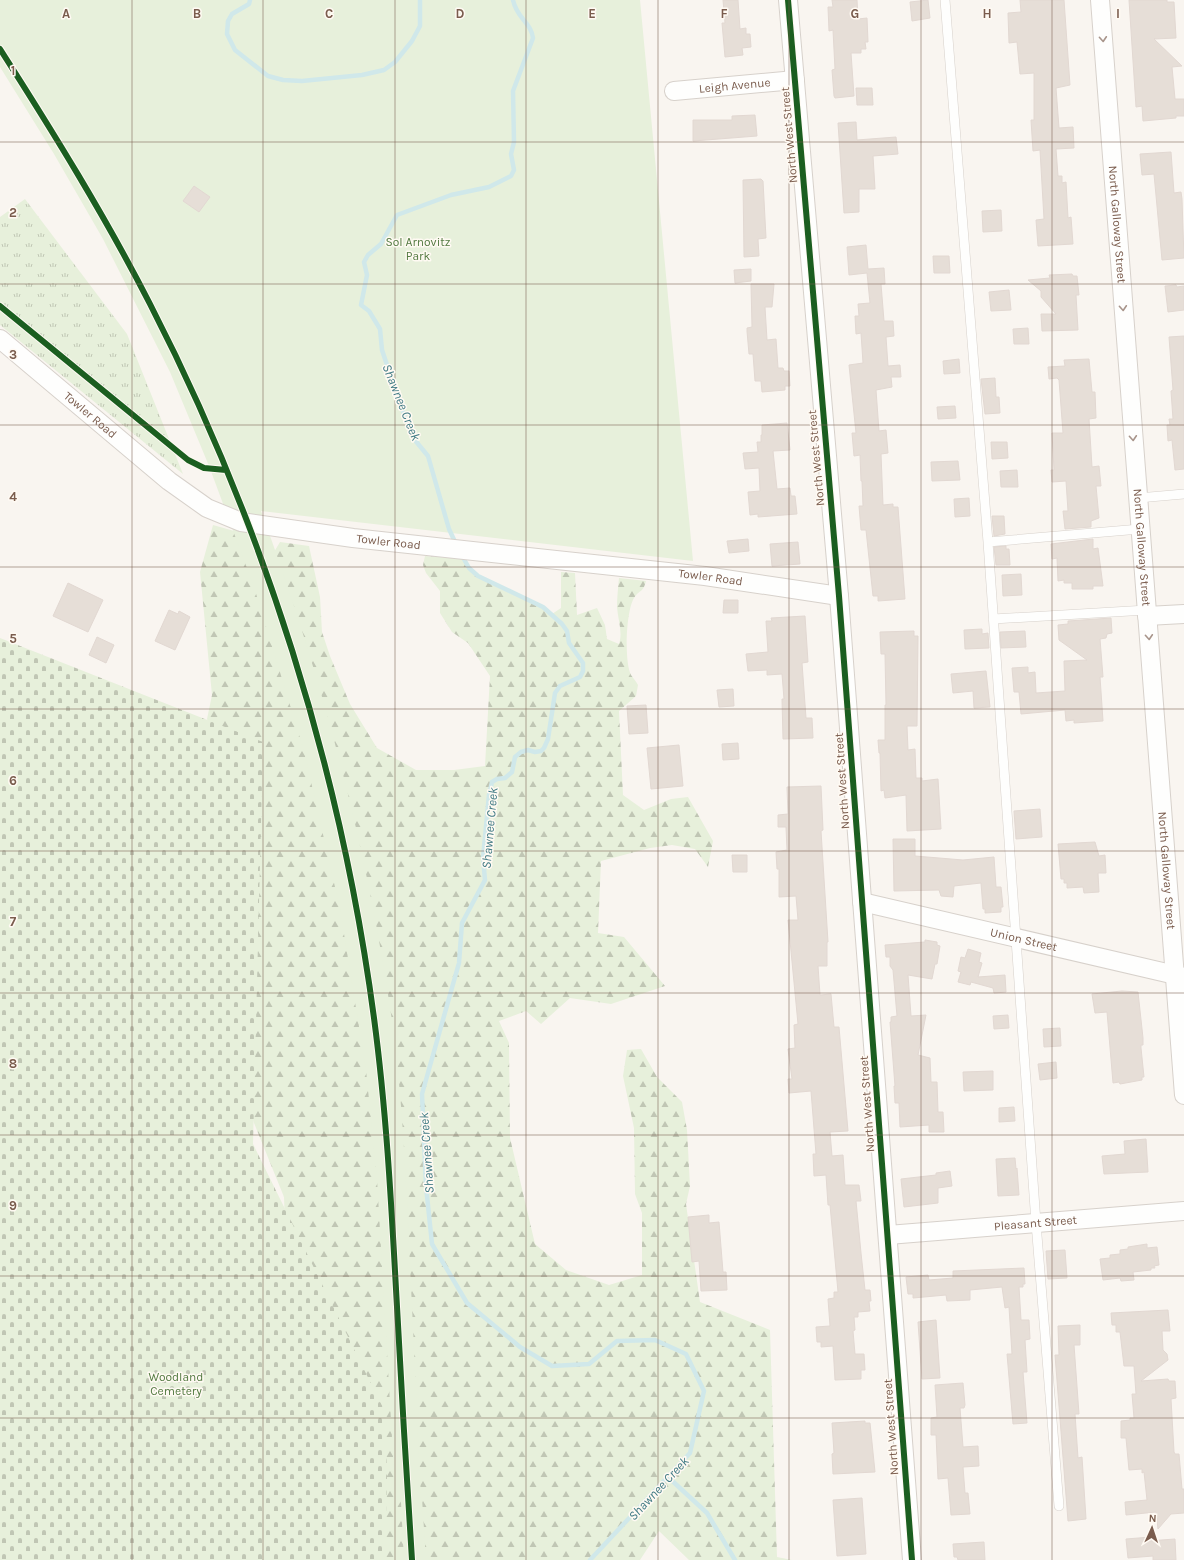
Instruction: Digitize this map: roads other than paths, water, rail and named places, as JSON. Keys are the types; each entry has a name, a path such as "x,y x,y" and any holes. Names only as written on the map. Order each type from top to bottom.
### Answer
{"street":[{"name":"North West Street","path":"788,0 839,596 912,1560"},
{"name":"North Galloway Street","path":"1100,0 1140,530 1180,976 1184,1095"},
{"name":"Leigh Avenue","path":"674,91 795,80"},
{"name":"Towler Road","path":"0,339 169,482 191,498 220,514 252,525 705,576 839,596"},
{"path":"1147,613 1184,614"},
{"name":"Union Street","path":"862,902 1180,976"},
{"name":"Pleasant Street","path":"888,1235 1184,1211"}],"lane":[{"path":"945,0 988,542 1036,1223 1059,1506"},
{"path":"1138,498 1184,494"},
{"path":"988,542 1140,530"},
{"path":"993,619 1147,613"}],"waterway":[{"name":"Shawnee Creek","path":"250,0 249,4 232,14 228,21 227,34 235,50 268,76 283,80 302,81 362,75 384,70 395,62 412,41 420,26 420,0"},
{"name":"Shawnee Creek","path":"456,544 449,529 428,456 414,439 400,404 382,350 380,329 369,311 361,305 367,275 364,262 368,255 381,244 397,215 451,195 489,187 511,176 514,170 511,154 514,142 513,91 533,38 530,28 518,12 513,0"},
{"name":"Shawnee Creek","path":"461,554 469,568 478,576 543,607 562,624 567,631 569,643 583,663 583,671 580,677 560,686 555,693 548,739 544,748 541,751 535,752 528,750 521,752 515,757 512,772 505,778 497,779 492,782 489,795 483,858 485,880 462,923 459,963 422,1094 426,1186 432,1244 467,1303 520,1347 552,1366 589,1364 617,1341 655,1340 686,1354 704,1391 690,1453 590,1560"},
{"path":"668,1477 707,1513 735,1560"}],"park label":[{"name":"Sol Arnovitz Park","path":"418,249"},
{"name":"Woodland Cemetery","path":"176,1384"}]}
